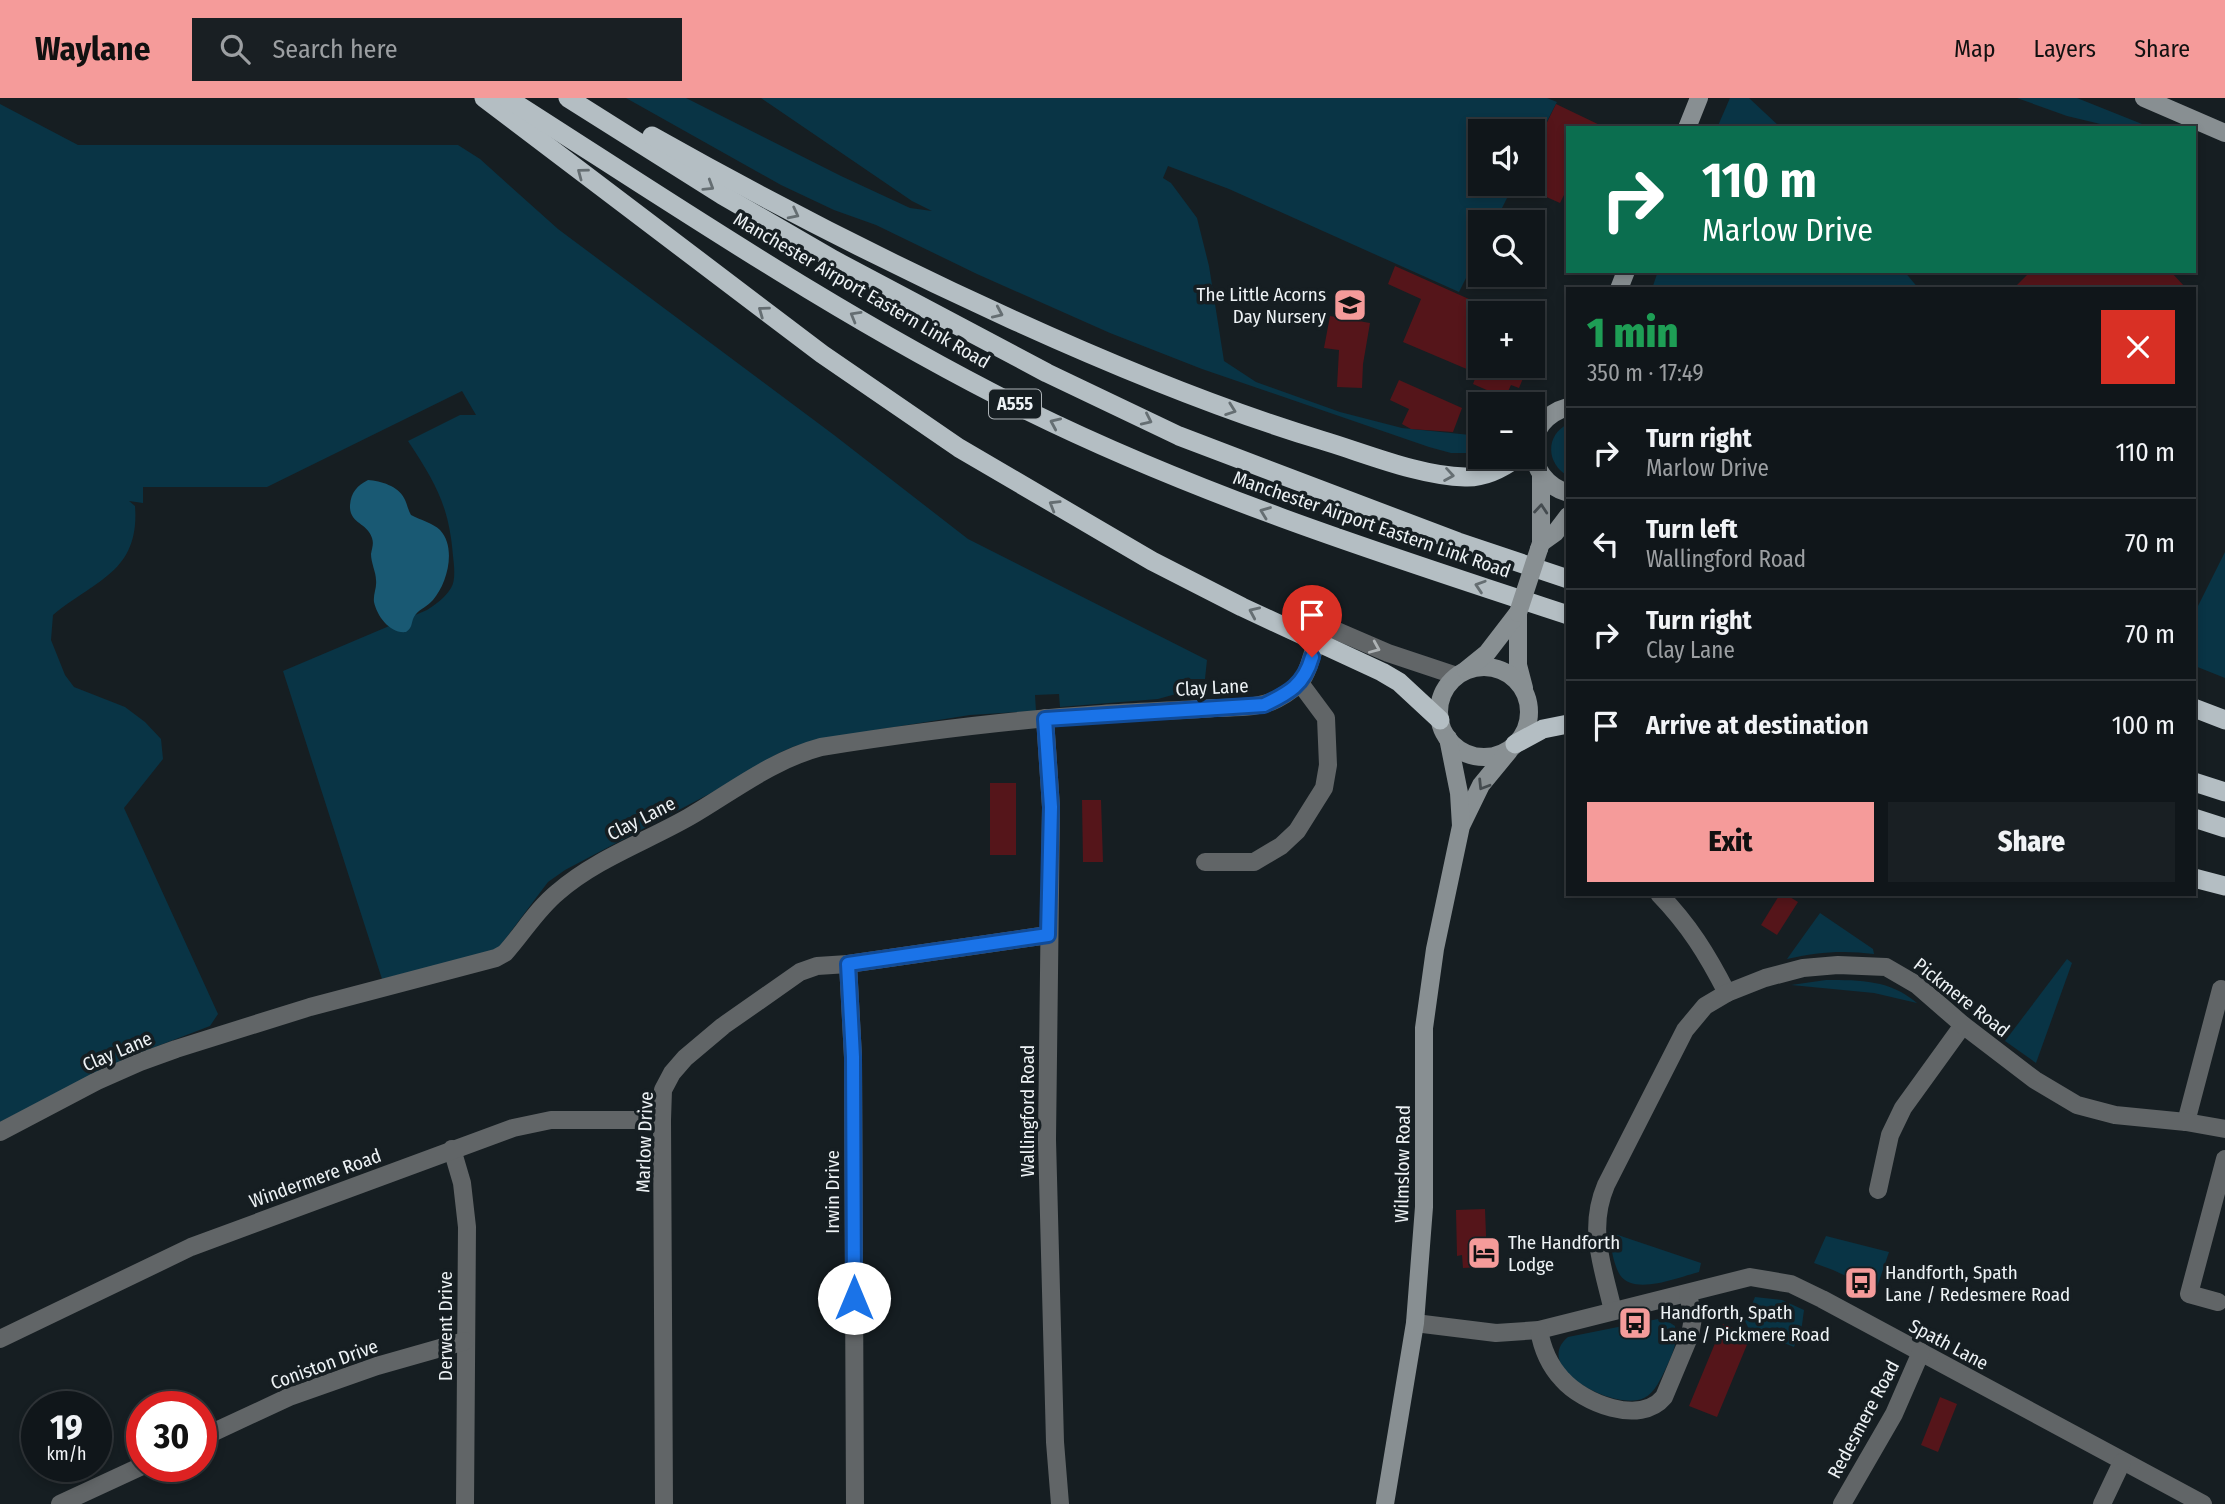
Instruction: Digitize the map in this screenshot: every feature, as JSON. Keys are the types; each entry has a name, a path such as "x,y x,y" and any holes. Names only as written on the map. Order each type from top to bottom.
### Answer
{"highway":[{"path":"484,98 811,346 959,448 1152,561 1399,682 1444,729"},
{"name":"Manchester Airport Eastern Link Road","path":"507,98 819,295 1029,411 1164,472 1322,534 1566,614"},
{"name":"Manchester Airport Eastern Link Road","path":"568,98 722,195 834,260 1047,373 1179,436 1458,542 1566,578"},
{"path":"584,98 767,201 915,275 1057,340 1185,394 1284,429 1422,470 1464,477 1487,475 1497,469"},
{"path":"2196,709 2225,720"},
{"path":"1513,746 1543,729 1566,724"},
{"path":"2196,783 2225,792"},
{"path":"2196,819 2225,828"},
{"path":"2196,879 2225,886"}],"main road":[{"path":"1688,126 1699,98"},
{"path":"2144,98 2225,133"},
{"path":"1545,422 1560,410"},
{"path":"1538,469 1555,488 1566,492"},
{"path":"1518,614 1487,653 1460,674 1443,694 1440,704 1444,729 1460,750 1471,755 1493,756 1513,746 1528,722 1529,709 1518,665 1518,614 1540,546 1541,475"},
{"path":"1540,546 1566,519"},
{"path":"1460,674 1477,668 1500,670 1511,677 1525,695"},
{"name":"Wilmslow Road","path":"1444,729 1459,793 1461,826"},
{"name":"Wilmslow Road","path":"1385,1504 1415,1323 1424,1207 1424,1028 1434,949 1461,826 1481,785 1513,746"}],"street":[{"path":"1205,862 1254,862 1282,846 1297,831 1324,788 1328,765 1326,718 1300,682 1308,673 1322,631 1330,628 1388,653 1460,674"},
{"name":"Clay Lane","path":"0,1132 97,1081 164,1053 310,1007 496,958 505,953 545,904 570,882 607,859 686,818 782,760 821,747 942,729 1045,719 1264,705 1291,691 1300,682"},
{"name":"Wallingford Road","path":"1045,719 1051,807 1047,1140 1055,1442 1060,1504"},
{"path":"1661,896 1683,919 1705,950 1727,993"},
{"name":"Marlow Drive","path":"664,1504 662,1120 663,1090 672,1073 704,1042 800,972 817,965 848,964 1048,935"},
{"name":"Irwin Drive","path":"848,964 853,1057 855,1504"},
{"name":"Pickmere Road","path":"1613,1311 1598,1249 1596,1223 1598,1205 1629,1137 1685,1030 1705,1006 1727,993 1765,978 1803,968 1838,965 1886,967 1917,985 1963,1026 2035,1080 2077,1105 2115,1115 2225,1129"},
{"path":"2186,1122 2221,989"},
{"path":"1878,1190 1890,1135 1903,1108 1963,1026"},
{"name":"Windermere Road","path":"0,1339 191,1247 513,1128 551,1120 662,1120"},
{"name":"Derwent Drive","path":"452,1149 462,1183 467,1227 466,1504"},
{"path":"2218,1302 2189,1294 2225,1159"},
{"name":"Spath Lane","path":"1415,1323 1496,1333 1539,1330 1750,1277 1791,1284 2203,1504"},
{"path":"1539,1330 1542,1347 1553,1369 1574,1390 1626,1412 1644,1411 1660,1403 1664,1397 1689,1335 1693,1318 1688,1294"},
{"name":"Coniston Drive","path":"217,1431 289,1397 377,1366 465,1341"},
{"name":"Redesmere Road","path":"1842,1504 1894,1414 1921,1352"},
{"path":"2102,1504 2122,1462"},
{"path":"60,1504 126,1473"}],"shaded area":[{"path":"626,98 686,98 910,208 932,211 912,201 761,98 1547,98 1557,102 1545,125 1545,119 1468,119 1468,196 1508,196 1501,210 1468,210 1468,274 1459,292 1229,189 1168,166 1163,178 1171,183 1197,218 1209,266 1224,361 1256,382 1340,412 1402,428 1468,435 1468,453 1451,453 1429,447 1202,369 1110,333 977,274 876,225 834,210 781,185"},
{"path":"1730,98 1749,98 1779,126 1718,126"},
{"path":"2017,98 2077,98 2147,126 2109,126 2067,116"},
{"path":"0,104 78,145 458,145 480,159 558,229 834,435 968,539 1207,660 1205,679 1182,679 1176,694 1158,699 1060,707 1059,694 1035,695 1036,711 970,715 795,746 565,870 548,882 497,950 382,979 283,671 427,610 449,592 453,585 454,572 448,522 433,482 408,441 460,415 476,415 462,391 267,487 143,487 143,503 129,501 135,506 135,528 130,546 122,560 99,583 53,615 51,640 65,675 74,687 125,707 161,739 163,759 124,808 218,1014 210,1026 129,1057 0,1122"},
{"path":"1657,273 1906,273 1917,287 1653,287"},
{"path":"1566,425 1566,475 1555,464 1551,450 1555,435"},
{"path":"368,480 384,483 398,490 411,515 440,530 448,546 448,566 442,585 433,600 416,614 406,632 390,627 378,613 374,602 376,583 371,557 372,538 350,511 353,493"},
{"path":"2225,552 2225,678 2196,666 2196,610"},
{"path":"1820,913 1873,949 1874,954 1830,952 1787,959"},
{"path":"2067,959 2072,963 2036,1063 2005,1041"},
{"path":"1826,980 1863,981 1886,986 1907,995 1917,1003 1874,993 1791,985"},
{"path":"1609,1232 1701,1263 1699,1272 1646,1285 1627,1281 1616,1266"},
{"path":"1826,1236 1889,1252 1876,1290 1814,1263"},
{"path":"1755,1297 1782,1300 1804,1310 1794,1347 1749,1329 1745,1321"},
{"path":"1664,1319 1675,1326 1675,1343 1660,1381 1644,1398 1631,1401 1598,1393 1568,1374 1560,1362 1559,1349 1568,1337"}],"building":[{"path":"1556,104 1602,126 1566,126 1566,191 1560,203 1544,196 1545,126"},
{"path":"1395,266 1473,301 1468,301 1468,370 1403,342 1421,299 1388,284"},
{"path":"2029,273 2172,273 2185,287 2015,287"},
{"path":"1330,316 1370,323 1362,388 1337,387 1339,350 1324,348"},
{"path":"1475,378 1523,378 1519,388 1511,385 1508,392 1491,392 1473,384"},
{"path":"1399,380 1462,408 1453,432 1411,429 1402,424 1409,409 1390,400"},
{"path":"990,783 1016,783 1016,855 990,855"},
{"path":"1082,800 1101,800 1103,862 1083,862"},
{"path":"1779,896 1788,896 1798,902 1777,935 1761,925"},
{"path":"1485,1209 1487,1261 1482,1267 1463,1268 1462,1255 1457,1256 1456,1210"},
{"path":"1723,1324 1751,1335 1717,1417 1689,1406"},
{"path":"1940,1397 1957,1404 1938,1452 1921,1445"}],"place":[{"name":"The Little Acorns Day Nursery","path":"1350,305"},
{"name":"The Handforth Lodge","path":"1484,1253"},
{"name":"Handforth, Spath Lane / Redesmere Road","path":"1861,1283"},
{"name":"Handforth, Spath Lane / Pickmere Road","path":"1635,1323"}],"route":[{"path":"854,1298 853,1057 848,964 1048,935 1051,807 1045,719 1264,705 1291,691 1308,673 1312,657"}]}
